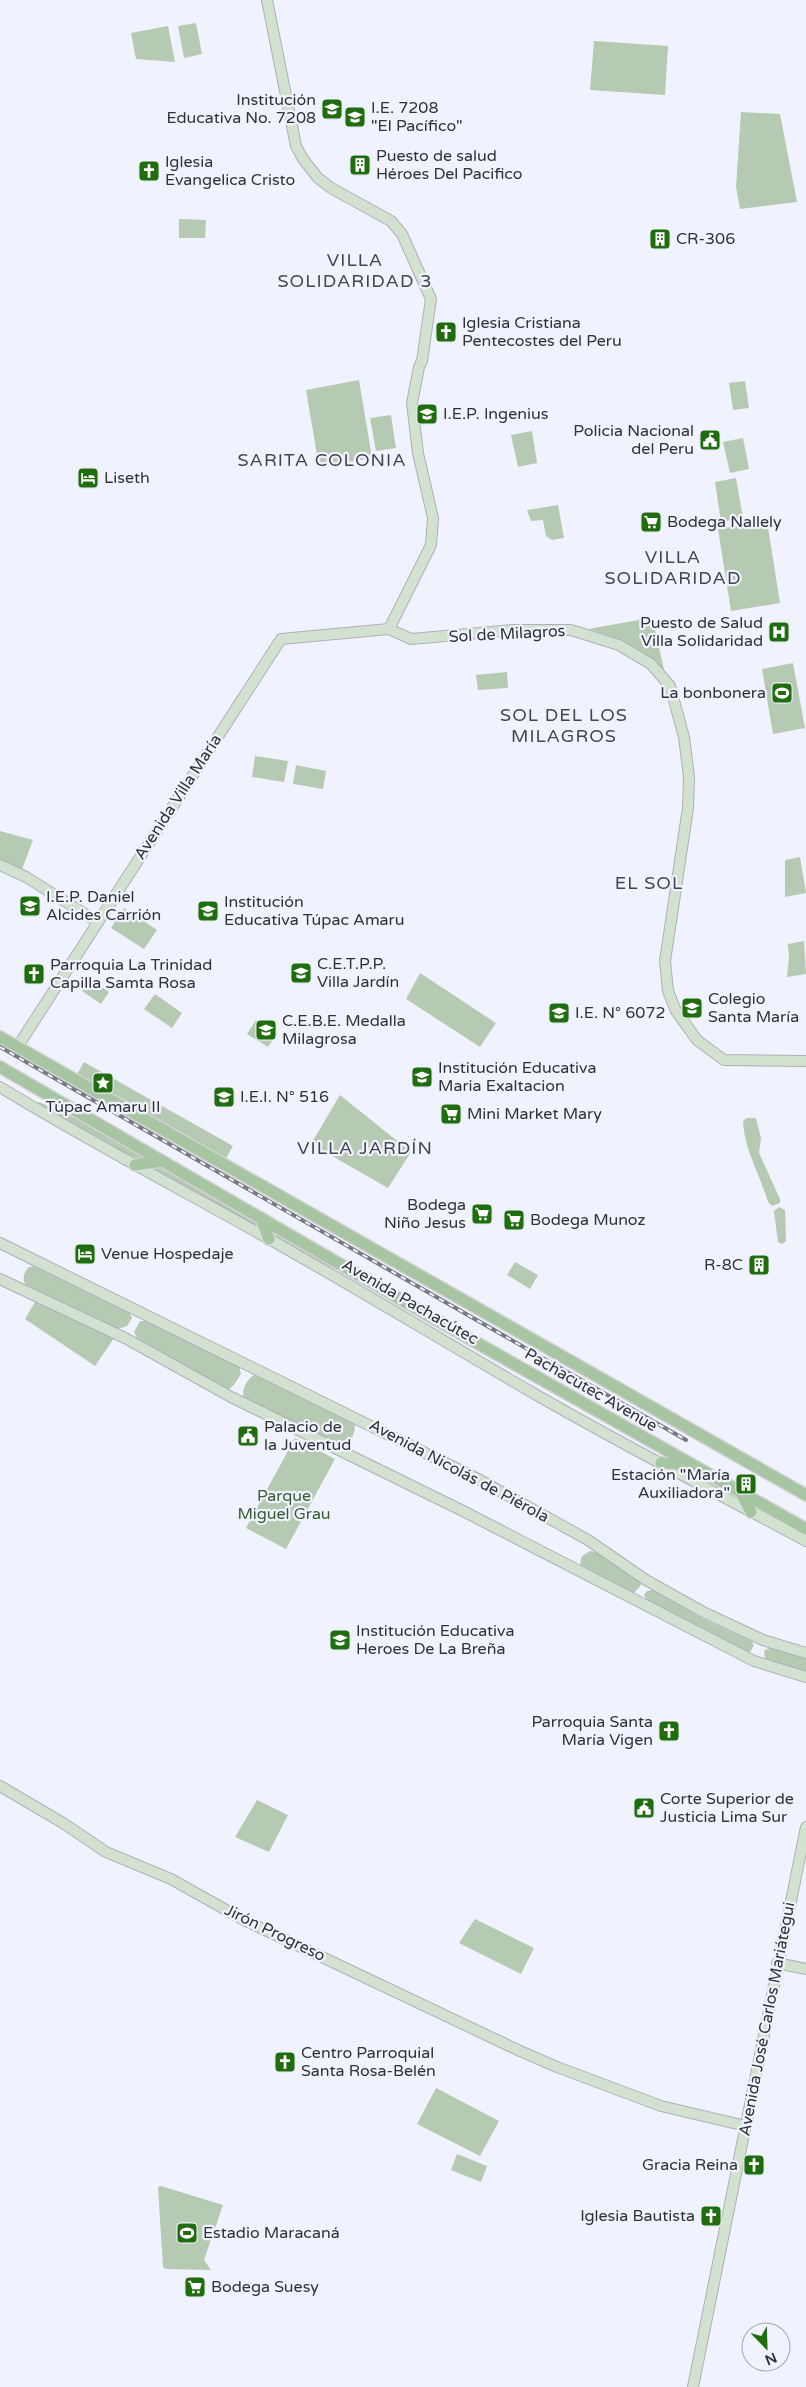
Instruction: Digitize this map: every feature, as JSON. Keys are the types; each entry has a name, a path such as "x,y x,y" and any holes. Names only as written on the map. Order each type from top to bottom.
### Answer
{"main road":[{"name":"Pachacutec Avenue","path":"0,1036 806,1494"},
{"name":"Avenida Pachacútec","path":"0,1067 692,1465"},
{"path":"135,1165 162,1161"},
{"path":"261,1218 269,1239"},
{"path":"661,1464 692,1465 806,1529"},
{"path":"741,1493 751,1512"}],"street":[{"path":"267,0 296,146 303,159 318,178 331,188 391,221 402,234 431,299 422,361 419,367 412,403 418,453 433,518 431,545 389,629"},
{"name":"Sol de Milagros","path":"389,629 410,639 513,630 571,630 619,645 651,664 670,686 684,737 689,785 688,808 665,961 668,991 676,1011 697,1040 724,1060 806,1060"},
{"name":"Avenida Villa María","path":"18,1046 281,639 389,629"},
{"path":"0,865 26,877 98,922"},
{"name":"Avenida Pachacútec","path":"0,1087 269,1239 529,1391 806,1541"},
{"name":"Avenida Nicolás de Piérola","path":"0,1242 480,1480 588,1540 646,1580 705,1614 763,1640 806,1654"},
{"name":"Avenida Nicolás de Piérola","path":"0,1279 125,1338 231,1397 463,1511 754,1661 806,1677"},
{"name":"Jirón Progreso","path":"0,1786 63,1823 106,1852 171,1879 244,1920 557,2067 661,2106 746,2126"},
{"name":"Avenida José Carlos Mariátegui","path":"693,2387 806,1828"},
{"path":"778,1963 806,1969"}],"green space":[{"path":"196,23 202,54 184,58 178,26"},
{"path":"168,26 175,62 136,59 131,33"},
{"path":"594,41 668,46 665,95 590,90"},
{"path":"741,112 780,114 797,202 740,209 736,187"},
{"path":"179,219 206,220 205,238 179,238"},
{"path":"359,380 372,458 319,467 306,390"},
{"path":"745,381 749,408 733,410 729,383"},
{"path":"391,415 396,448 376,451 370,418"},
{"path":"532,431 537,463 518,467 511,435"},
{"path":"743,438 749,469 730,473 723,442"},
{"path":"736,478 743,518 721,522 715,482"},
{"path":"558,505 564,538 552,540 546,536 543,520 531,521 527,510"},
{"path":"767,521 780,603 731,611 718,529"},
{"path":"650,618 653,621 665,674 648,657 631,645 588,629"},
{"name":"La bonbonera","path":"793,663 805,728 773,734 762,669"},
{"path":"507,672 508,688 478,690 476,675"},
{"path":"255,756 288,761 284,782 252,777"},
{"path":"296,765 326,771 323,789 293,784"},
{"path":"0,831 33,840 21,872 0,862"},
{"path":"800,857 806,893 785,897 785,860"},
{"path":"124,908 157,930 144,949 111,928"},
{"path":"804,941 806,974 787,977 788,944"},
{"path":"420,973 496,1023 480,1047 406,999"},
{"path":"89,979 109,992 101,1004 82,991"},
{"path":"155,994 182,1013 172,1028 144,1009"},
{"path":"256,1020 277,1034 268,1047 247,1034"},
{"path":"84,1062 233,1146 224,1162 76,1076"},
{"path":"340,1095 411,1152 388,1188 311,1144"},
{"path":"39,1102 70,1116 75,1115 334,1263 330,1270 36,1104"},
{"path":"747,1118 756,1118 761,1138 759,1153 780,1199 780,1203 772,1206 768,1202 746,1142 743,1121"},
{"path":"779,1207 785,1210 786,1241 782,1244 778,1242 774,1211"},
{"path":"515,1262 538,1275 530,1289 507,1275"},
{"path":"34,1266 128,1310 132,1318 127,1326 118,1329 28,1288 24,1275 29,1267"},
{"path":"35,1302 114,1338 95,1366 25,1319"},
{"path":"140,1321 147,1321 239,1366 241,1374 228,1390 138,1340 134,1332"},
{"path":"257,1374 354,1423 355,1426 350,1440 341,1446 244,1399 243,1392 246,1384 250,1378"},
{"name":"Parque Miguel Grau","path":"295,1438 335,1459 286,1549 246,1528"},
{"path":"590,1551 598,1553 638,1580 641,1585 633,1594 583,1569 580,1563 582,1556"},
{"path":"653,1590 703,1619 751,1641 754,1645 750,1652 744,1651 648,1602 644,1595 647,1591"},
{"path":"770,1647 806,1658 806,1672 765,1659 764,1651"},
{"path":"257,1800 288,1815 269,1852 235,1837"},
{"path":"475,1919 534,1948 521,1974 459,1943"},
{"path":"436,2088 499,2121 480,2156 417,2124"},
{"path":"457,2154 487,2166 481,2182 451,2170"},
{"name":"Estadio Maracaná","path":"161,2186 223,2205 204,2260 211,2270 166,2269 163,2267 158,2187"}],"railway":[{"path":"0,1047 686,1440"}],"place":[{"name":"Institución Educativa No. 7208","path":"332,109"},
{"name":"I.E. 7208 \"El Pacífico\"","path":"355,117"},
{"name":"Puesto de salud Héroes Del Pacifico","path":"360,165"},
{"name":"Iglesia Evangelica Cristo","path":"149,171"},
{"name":"CR-306","path":"660,239"},
{"name":"Iglesia Cristiana Pentecostes del Peru","path":"446,332"},
{"name":"I.E.P. Ingenius","path":"427,414"},
{"name":"Policia Nacional del Peru","path":"710,440"},
{"name":"Liseth","path":"88,478"},
{"name":"Bodega Nallely","path":"651,522"},
{"name":"Puesto de Salud Villa Solidaridad","path":"779,632"},
{"name":"La bonbonera","path":"782,693"},
{"name":"I.E.P. Daniel Alcides Carrión","path":"30,906"},
{"name":"Institución Educativa Túpac Amaru","path":"208,911"},
{"name":"C.E.T.P.P. Villa Jardín","path":"301,973"},
{"name":"Parroquia La Trinidad Capilla Samta Rosa","path":"34,974"},
{"name":"Colegio Santa María","path":"692,1008"},
{"name":"I.E. N° 6072","path":"559,1013"},
{"name":"C.E.B.E. Medalla Milagrosa","path":"266,1030"},
{"name":"Institución Educativa Maria Exaltacion","path":"422,1077"},
{"name":"Túpac Amaru II","path":"103,1083"},
{"name":"I.E.I. N° 516","path":"224,1097"},
{"name":"Mini Market Mary","path":"451,1114"},
{"name":"Bodega Niño Jesus","path":"482,1214"},
{"name":"Bodega Munoz","path":"514,1220"},
{"name":"Venue Hospedaje","path":"85,1254"},
{"name":"R-8C","path":"759,1265"},
{"name":"Palacio de la Juventud","path":"248,1436"},
{"name":"Estación \"María Auxiliadora\"","path":"746,1484"},
{"name":"Institución Educativa Heroes De La Breña","path":"340,1640"},
{"name":"Parroquia Santa María Vigen","path":"669,1731"},
{"name":"Corte Superior de Justicia Lima Sur","path":"644,1808"},
{"name":"Centro Parroquial Santa Rosa-Belén","path":"285,2062"},
{"name":"Gracia Reina","path":"754,2165"},
{"name":"Iglesia Bautista","path":"711,2216"},
{"name":"Estadio Maracaná","path":"187,2233"},
{"name":"Bodega Suesy","path":"195,2287"}],"district":[{"name":"VILLA SOLIDARIDAD 3","path":"355,270"},
{"name":"SARITA COLONIA","path":"322,460"},
{"name":"VILLA SOLIDARIDAD","path":"673,567"},
{"name":"SOL DEL LOS MILAGROS","path":"564,725"},
{"name":"EL SOL","path":"649,883"},
{"name":"VILLA JARDÍN","path":"365,1148"}]}
